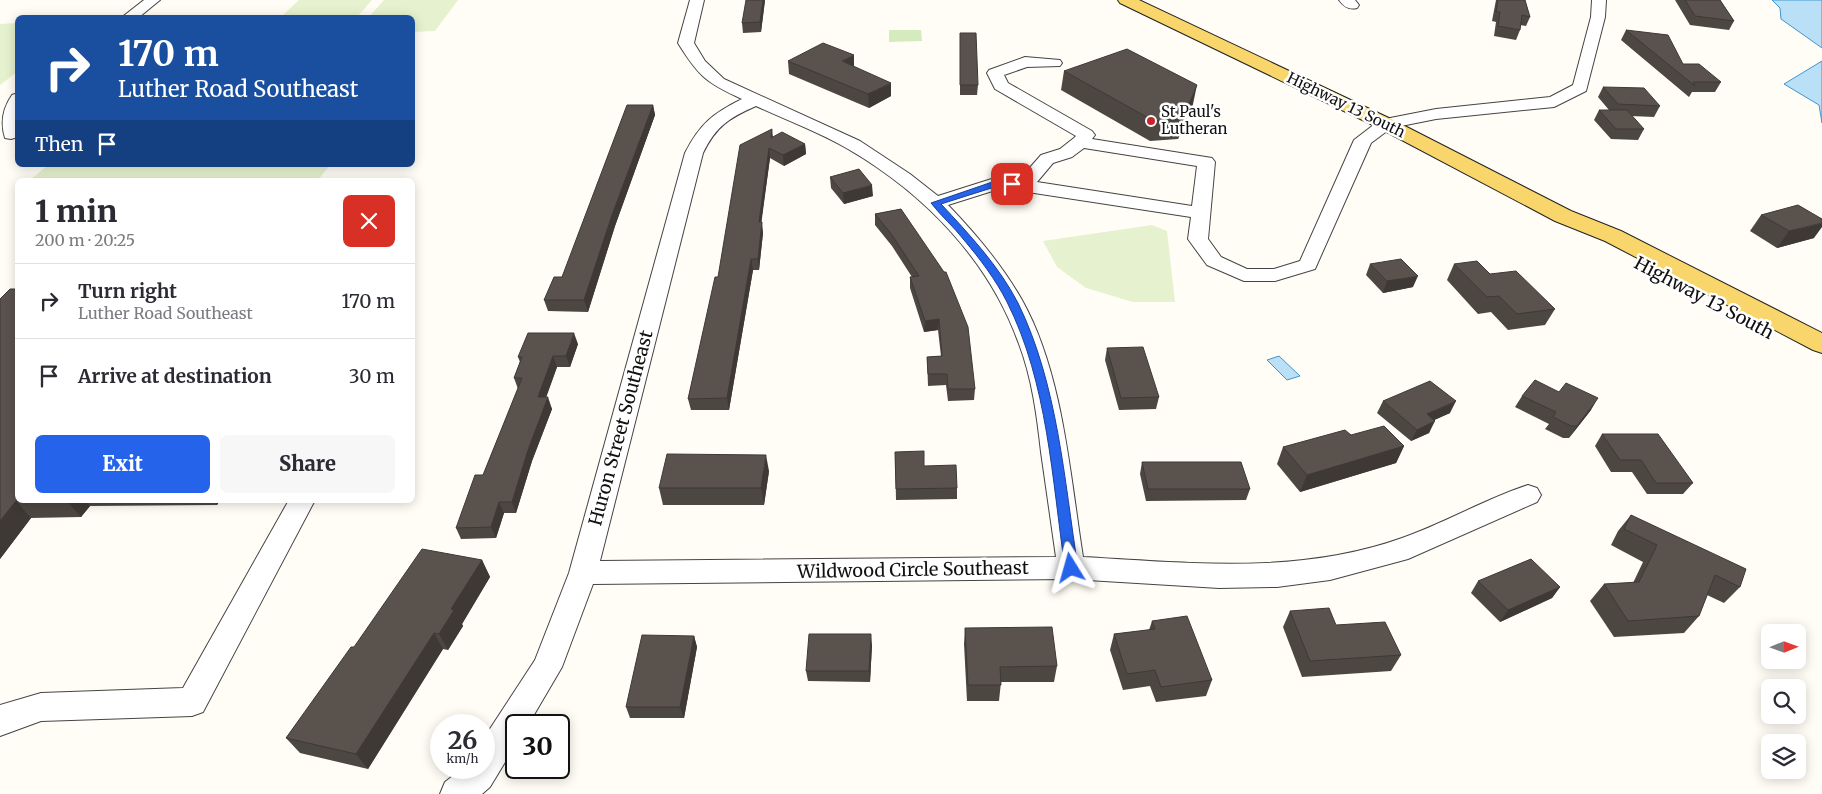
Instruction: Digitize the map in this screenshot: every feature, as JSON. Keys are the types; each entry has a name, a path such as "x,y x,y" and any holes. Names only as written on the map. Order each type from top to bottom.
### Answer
{"main road":[{"name":"Highway 13 South","path":"1126,0 1386,124 1563,216 1613,236 1822,344"},
{"name":"Highway 13 South","path":"1563,216 1600,242 1822,362"}],"street":[{"path":"132,15 153,0"},
{"path":"697,0 686,43 699,64 718,82 854,145 903,178 935,203 967,237 991,268 1012,301 1031,346 1050,418 1071,568"},
{"path":"1080,142 1206,162 1198,239 1214,261 1244,275 1275,275 1308,265 1363,140 1386,124 1436,114 1554,102 1580,88 1598,17 1599,0"},
{"path":"1024,186 1046,159 1066,153 1086,135 1001,86 995,73 1025,62 1054,63"},
{"name":"Huron Street Southeast","path":"495,748 547,667 583,573 694,153 704,133 727,113 754,100"},
{"path":"11,134 6,126 9,112 15,103"},
{"path":"935,203 1001,182 1201,213"},
{"name":"Wildwood Circle Southeast","path":"583,573 1071,568 1218,576 1277,575 1330,569 1408,548 1528,495"},
{"path":"0,721 6,717 40,707 192,702 300,503"},
{"name":"Huron Street Southeast","path":"457,794 474,779"}],"green space":[{"path":"299,0 372,0 359,15 283,15"},
{"path":"384,0 458,0 435,31 415,32 415,15 371,15"},
{"path":"15,23 15,74 0,85 0,24"},
{"path":"889,30 921,30 922,41 889,42"},
{"path":"46,167 328,167 320,178 32,178"},
{"path":"1152,225 1167,231 1175,302 1133,302 1086,288 1057,267 1043,241"}],"water":[{"path":"1772,0 1822,0 1822,48 1781,19 1780,8"},
{"path":"1822,61 1822,123 1819,105 1784,84"},
{"path":"1279,356 1300,376 1287,380 1267,360"}],"building":[{"path":"746,0 763,0 760,22 742,23"},
{"path":"1498,0 1525,0 1530,17 1522,15 1520,30 1498,26 1500,12 1496,12"},
{"path":"1685,0 1720,0 1734,21 1695,16"},
{"path":"1626,30 1668,35 1683,64 1699,64 1721,82 1693,82 1695,86"},
{"path":"960,33 976,33 978,85 960,85"},
{"path":"823,43 854,55 842,61 891,83 868,94 788,61"},
{"path":"1127,49 1197,85 1182,119 1154,121 1064,71"},
{"path":"1603,87 1644,88 1660,106 1618,104"},
{"path":"627,105 653,105 612,215 584,300 544,300 554,277 562,277"},
{"path":"1599,110 1627,110 1644,129 1616,129"},
{"path":"772,129 771,138 782,132 805,144 783,155 769,148 759,222 762,222 758,259 751,259 727,398 688,399 715,277 718,277 740,145"},
{"path":"859,169 872,185 843,193 830,177"},
{"path":"1798,205 1822,219 1822,223 1789,231 1761,215"},
{"path":"901,209 944,272 946,272 968,327 975,389 948,389 947,374 928,374 927,357 942,356 939,319 925,321 910,277 919,276 892,235 875,214"},
{"path":"1401,259 1418,276 1387,281 1370,264"},
{"path":"1477,261 1490,274 1516,271 1555,309 1517,314 1499,296 1487,297 1454,264"},
{"path":"10,289 15,289 15,502 0,521 0,299"},
{"path":"528,333 574,333 566,356 553,356 538,397 548,397 528,450 512,502 499,502 491,527 456,528 475,475 483,475 522,378 514,378 522,357 518,357"},
{"path":"1143,347 1159,397 1121,398 1107,348"},
{"path":"1535,380 1559,392 1566,383 1598,398 1577,426 1571,426 1553,417 1556,412 1522,396"},
{"path":"1430,381 1456,401 1427,414 1435,421 1417,430 1383,401"},
{"path":"1384,426 1404,446 1307,475 1283,447 1345,430 1351,435"},
{"path":"1602,434 1658,434 1693,483 1656,483 1641,460 1620,460"},
{"path":"924,451 924,466 956,465 957,488 896,489 895,452"},
{"path":"667,454 766,455 761,488 659,488"},
{"path":"1142,462 1241,462 1250,489 1148,489"},
{"path":"1631,515 1746,569 1740,587 1715,575 1699,616 1628,621 1604,584 1639,582 1657,545 1624,529"},
{"path":"422,549 482,560 451,609 454,610 439,634 434,633 356,754 286,738 351,647 354,647"},
{"path":"1531,559 1560,587 1508,610 1478,581"},
{"path":"1329,608 1336,625 1385,622 1401,655 1310,661 1290,611"},
{"path":"1187,616 1212,680 1161,687 1155,670 1127,674 1114,634 1155,629 1152,621"},
{"path":"1052,627 1057,666 1000,667 1001,685 968,685 965,628"},
{"path":"809,634 871,634 869,671 806,671"},
{"path":"642,635 694,636 680,707 626,707"}],"place":[{"name":"St Paul's Lutheran","path":"1151,121"}],"route":[{"path":"1012,184 1001,182 935,203 967,237 991,268 1012,301 1031,346 1050,418 1071,568"}]}
